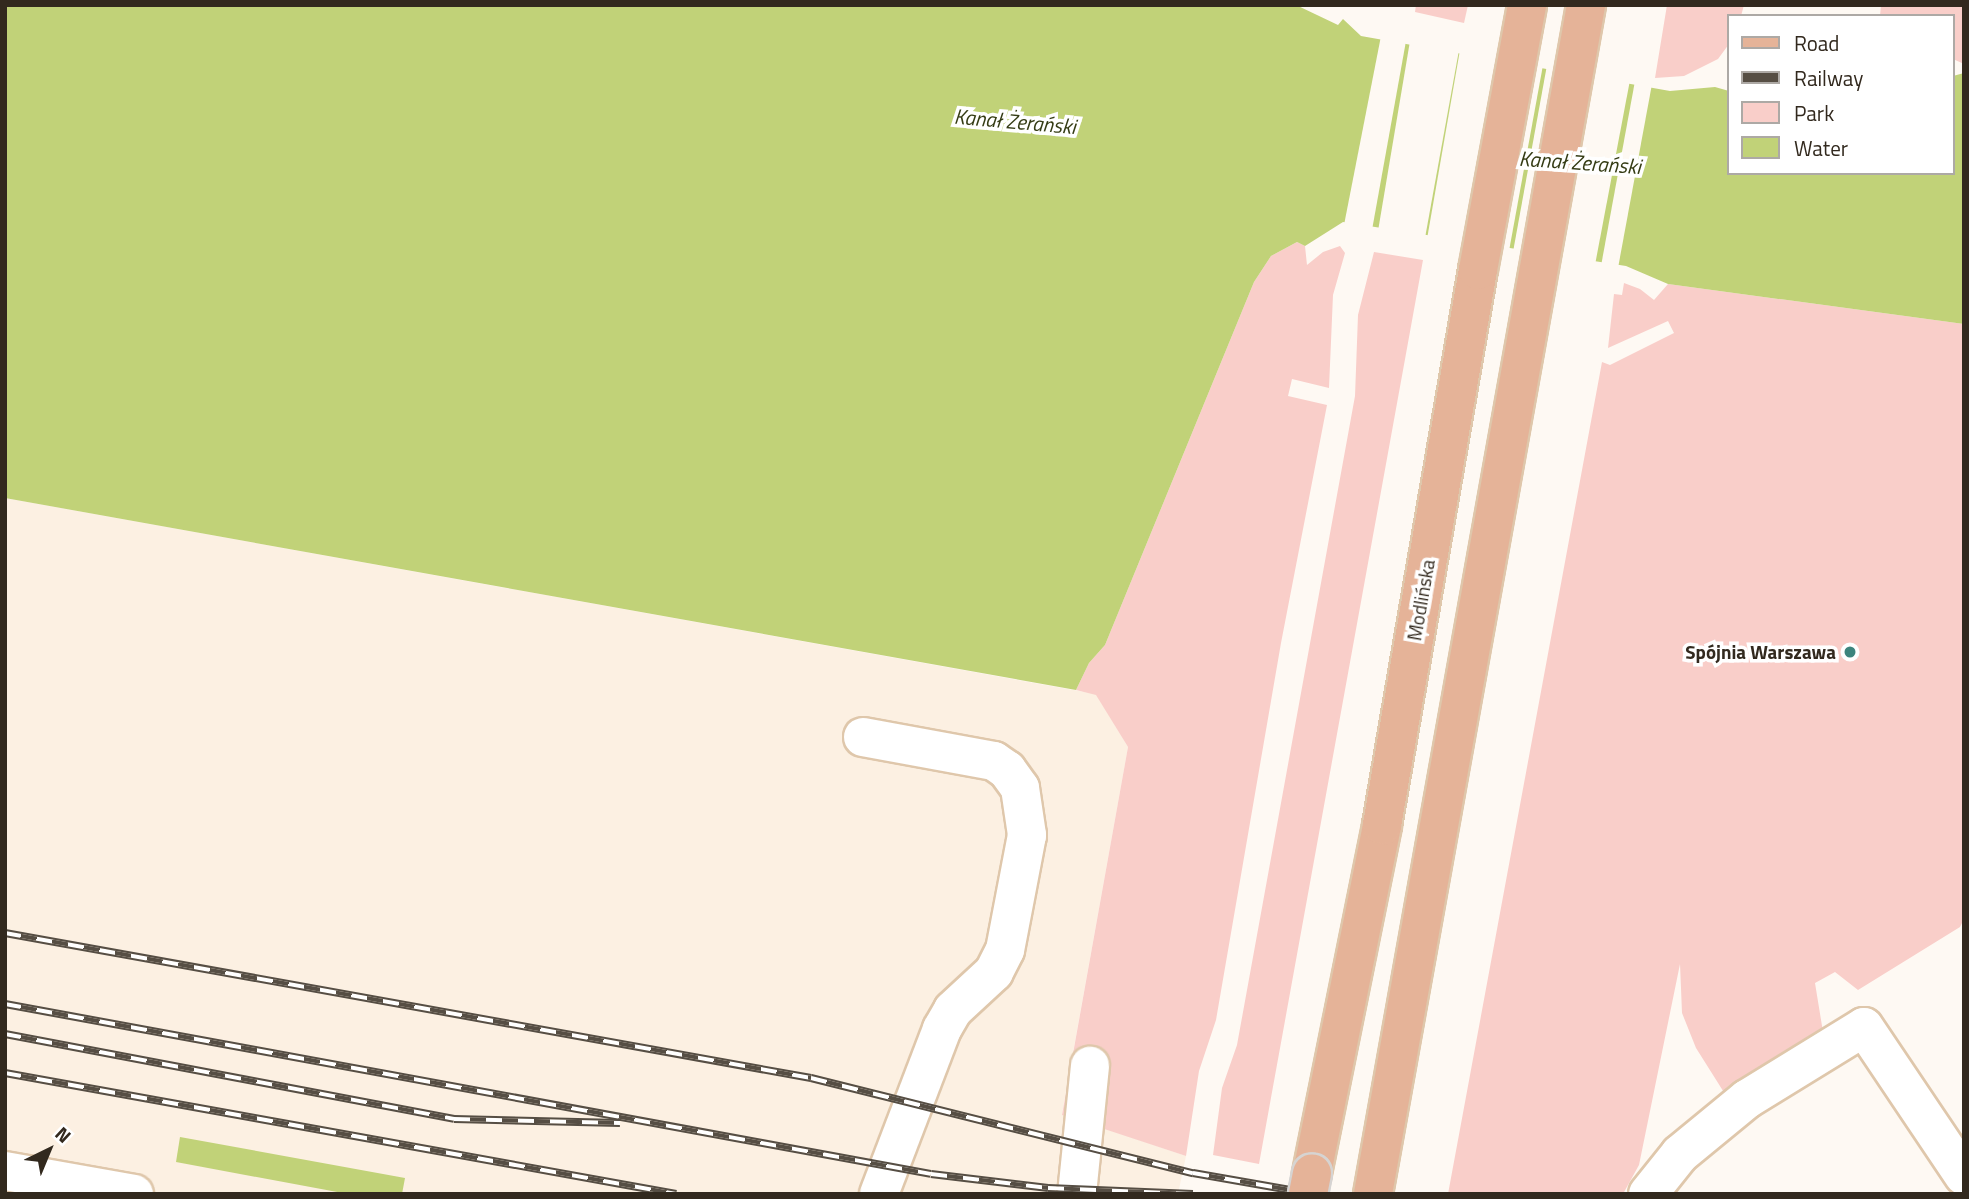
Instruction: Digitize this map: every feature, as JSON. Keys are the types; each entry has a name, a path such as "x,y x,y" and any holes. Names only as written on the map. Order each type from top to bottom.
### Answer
{"main road":[{"path":"1374,1189 1586,5"},
{"name":"Modlińska","path":"1310,1183 1382,825 1478,270 1525,19"}],"lane":[{"path":"863,737 994,761 1007,770 1020,788 1027,835 1005,950 994,972 953,1010 942,1029 879,1194"},
{"path":"1648,1194 1680,1154 1746,1098 1864,1027 1964,1176"},
{"path":"1077,1194 1090,1066"},
{"path":"5,1171 134,1194"}],"shaded area":[{"path":"5,498 1096,694 1128,747 1062,1114 1186,1156 1178,1194 5,1194"}],"green space":[{"path":"1416,5 1468,5 1464,23 1415,12"},
{"path":"1667,5 1744,5 1742,14 1728,14 1728,45 1718,59 1684,76 1655,78"},
{"path":"1881,5 1964,5 1964,64 1955,60 1955,14 1880,14"},
{"path":"1297,242 1305,246 1307,265 1323,252 1340,246 1345,253 1333,295 1329,388 1292,379 1288,396 1327,405 1281,643 1216,1020 1199,1071 1186,1156 1062,1115 1128,747 1096,695 1076,690 1089,663 1105,645 1254,282 1271,256"},
{"path":"1374,252 1423,260 1259,1164 1213,1155 1222,1088 1237,1045 1355,396 1358,315"},
{"path":"1624,283 1640,289 1654,300 1668,284 1964,324 1964,919 1960,927 1858,990 1835,972 1815,983 1823,1032 1725,1094 1696,1048 1682,1013 1680,964 1639,1165 1623,1194 1448,1194 1602,362 1610,365 1674,333 1668,321 1608,348 1614,294 1622,295"}],"water":[{"name":"Kanał Żerański","path":"5,5 1296,5 1338,25 1343,19 1361,36 1670,91 1715,87 1728,91 1728,175 1955,175 1955,75 1964,73 1964,324 1668,284 1626,266 1343,222 1305,246 1297,242 1271,256 1254,282 1105,645 1089,663 1076,690 5,498"},
{"path":"180,1137 405,1178 402,1194 348,1194 176,1162"}],"pier":[{"path":"1381,36 1406,41 1372,230 1344,225"},
{"path":"1410,41 1459,50 1425,238 1378,231"},
{"path":"1460,50 1543,65 1509,251 1427,239"},
{"path":"1547,65 1630,80 1595,265 1513,252"},
{"path":"1635,81 1652,84 1618,268 1601,266"}],"railway":[{"path":"5,933 811,1078 1193,1173 1313,1194"},
{"path":"5,1004 931,1174 1048,1188 1193,1194"},
{"path":"5,1034 454,1119 620,1123"},
{"path":"5,1073 676,1194"}],"place":[{"name":"Spójnia Warszawa","path":"1850,652"}]}
